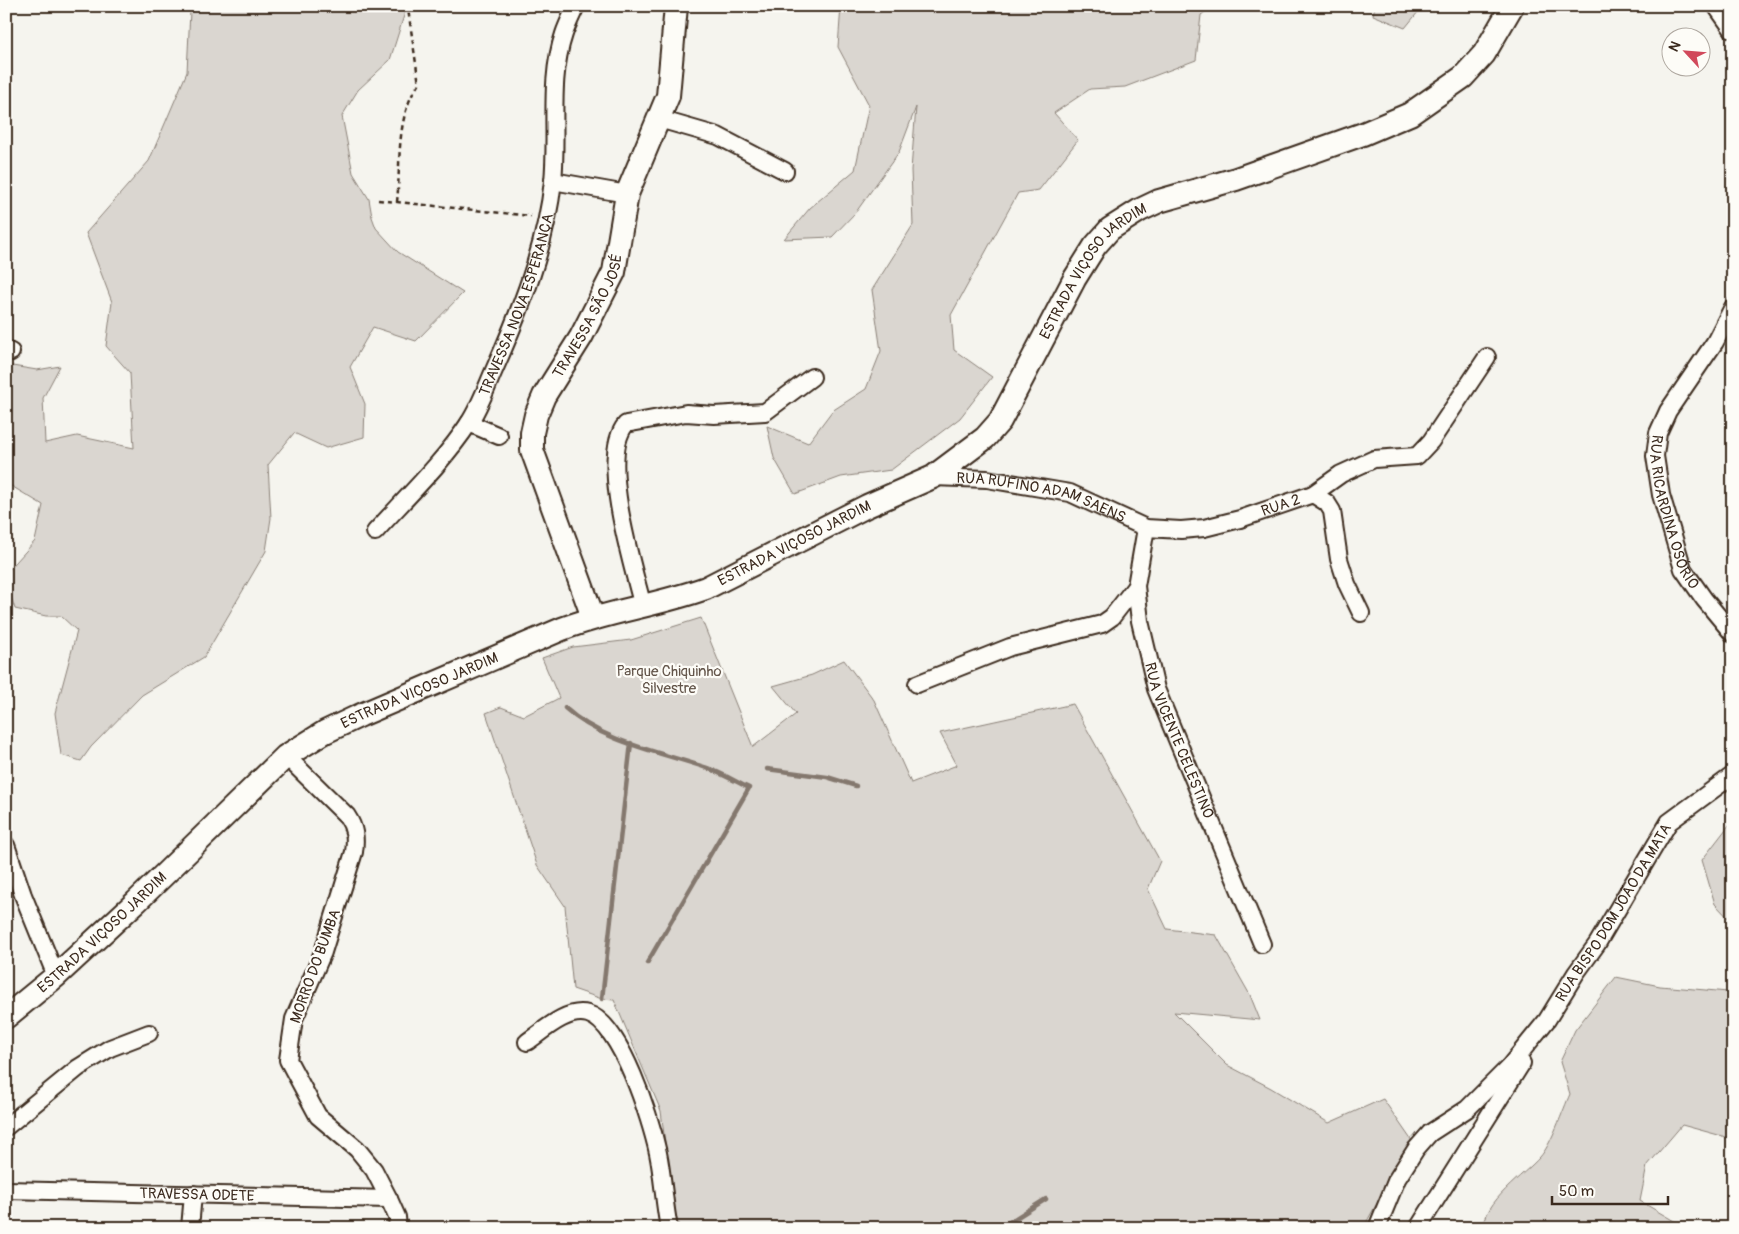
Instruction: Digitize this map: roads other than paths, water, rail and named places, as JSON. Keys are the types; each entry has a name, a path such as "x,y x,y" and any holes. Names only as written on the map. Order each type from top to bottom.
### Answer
{"main road":[{"name":"TRAVESSA SÃO JOSÉ","path":"593,617 532,450 532,433 544,396 581,337 614,272 627,194 668,96 676,6"},
{"name":"ESTRADA VIÇOSO JARDIM","path":"6,1017 56,976 207,834 286,756 325,732 477,664 593,617 680,598 706,588 867,506 933,477 985,438 1000,421 1075,278 1095,246 1110,230 1140,210 1159,201 1236,179 1363,134 1410,114 1463,77 1484,54 1512,6"}],"street":[{"name":"TRAVESSA NOVA ESPERANÇA","path":"375,532 422,481 469,423 505,346 528,286 547,218 553,181 555,93 559,56 563,34 576,6"},
{"path":"1716,6 1733,30"},
{"path":"660,119 718,136 785,171"},
{"path":"553,181 627,194"},
{"name":"RUA RICARDINA OSÓRIO","path":"1733,307 1715,342 1668,411 1658,433 1655,456 1661,495 1683,569 1690,582 1733,634"},
{"path":"1313,494 1341,474 1374,459 1417,456 1431,441 1487,357"},
{"path":"643,607 617,486 616,450 620,431 626,424 686,413 714,415 765,412 812,377"},
{"path":"469,423 498,436"},
{"name":"RUA RUFINO ADAM SAENS","path":"933,477 986,479 1070,493 1146,528"},
{"name":"RUA 2","path":"1146,528 1204,528 1240,519 1313,494 1327,503 1332,511 1339,559 1347,584 1361,613"},
{"name":"RUA VICENTE CELESTINO","path":"1146,528 1136,586 1140,621 1156,689 1262,944"},
{"path":"917,684 1010,648 1102,624 1112,617 1136,586"},
{"name":"MORRO DO BUMBA","path":"286,756 347,816 352,824 356,838 354,852 323,952 294,1019 288,1060 318,1116 357,1149 374,1170 389,1199 398,1228"},
{"name":"RUA BISPO DOM JOÃO DA MATA","path":"1418,1228 1511,1082 1576,973 1597,944 1669,822 1733,775"},
{"path":"6,845 23,895 56,976"},
{"path":"527,1042 561,1019 575,1015 586,1014 598,1019 605,1027 622,1051 647,1114 658,1153 669,1228"},
{"name":"RUA BISPO DOM JOÃO DA MATA","path":"1377,1228 1397,1180 1416,1149 1430,1133 1467,1109 1508,1068 1547,1020"},
{"path":"6,1127 84,1064 110,1048 149,1033"},
{"name":"TRAVESSA ODETE","path":"6,1190 389,1199"},
{"path":"190,1228 192,1194"}],"waterway":[{"path":"565,708 580,720 614,738 707,768 749,788 647,963"},
{"path":"602,999 631,743"},
{"path":"767,769 827,777 856,786"},
{"path":"980,1228 1008,1223 1046,1199"}],"park label":[{"name":"Parque Chiquinho Silvestre","path":"669,680"}]}
